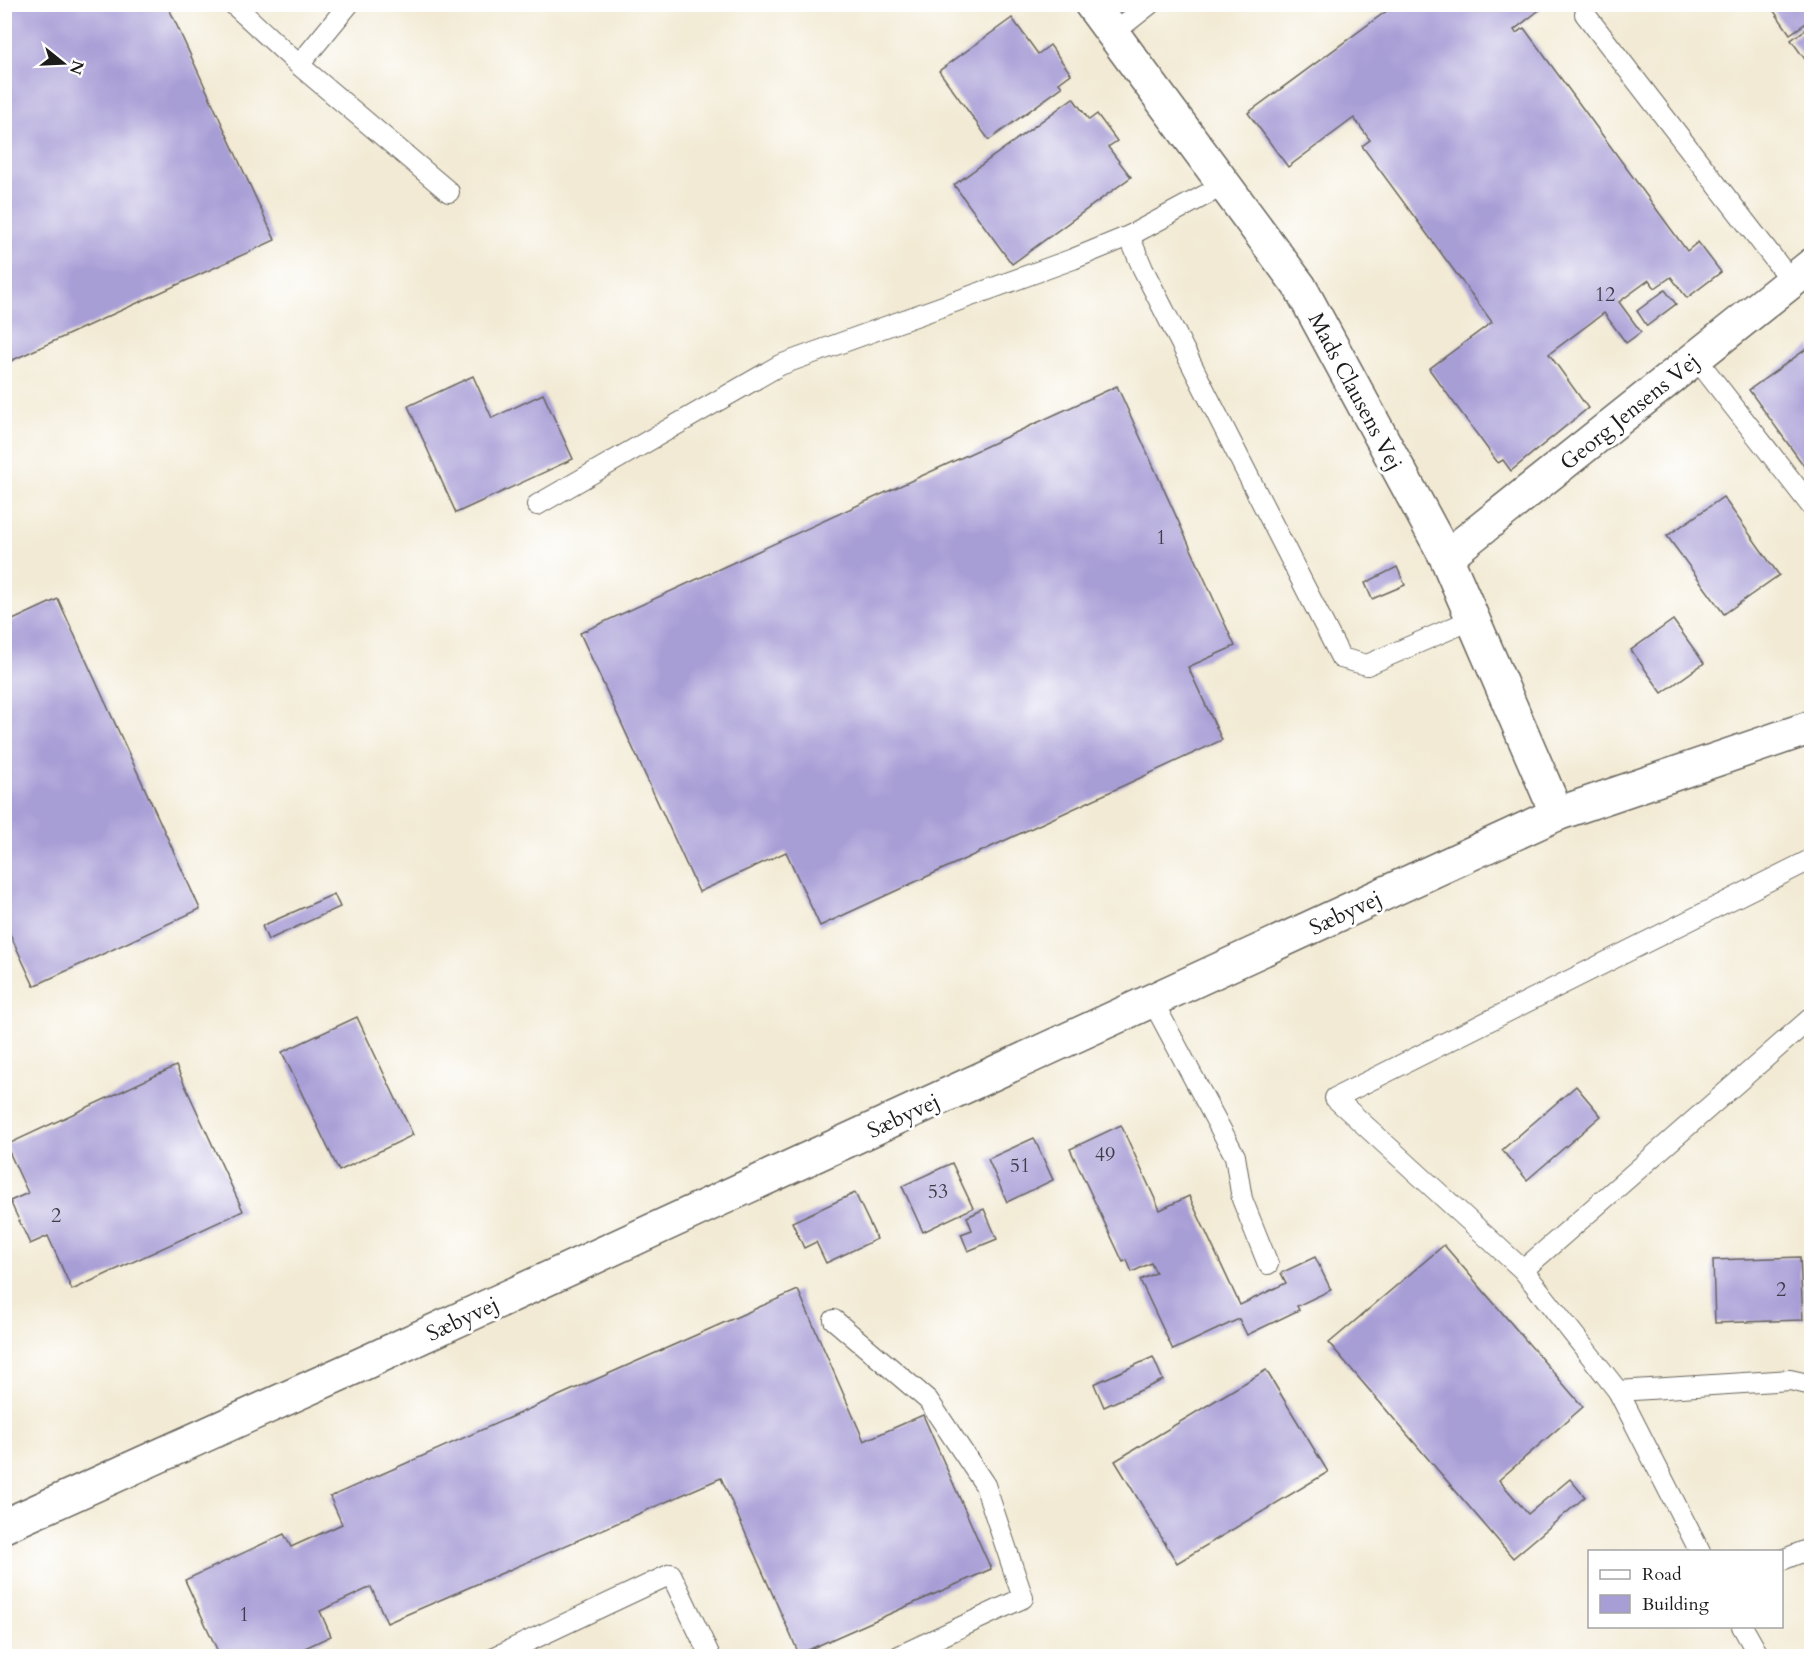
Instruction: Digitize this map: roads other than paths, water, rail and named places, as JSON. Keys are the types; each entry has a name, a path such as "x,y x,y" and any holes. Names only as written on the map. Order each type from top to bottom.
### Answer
{"street":[{"name":"Mads Clausens Vej","path":"1091,4 1300,287 1446,557 1557,814"},
{"name":"Georg Jensens Vej","path":"1446,557 1801,273"},
{"name":"Sæbyvej","path":"4,1526 360,1365 1557,814 1812,727"}],"lane":[{"path":"233,4 299,65 449,192"},
{"path":"299,65 350,4"},
{"path":"1112,34 1150,4"},
{"path":"1585,14 1801,273"},
{"path":"537,505 780,365 1062,264 1129,236 1224,185"},
{"path":"1129,236 1143,269 1341,658 1367,665 1473,619"},
{"path":"1695,357 1812,507"},
{"path":"1699,1550 1618,1391 1523,1270 1335,1098 1812,859"},
{"path":"1152,1000 1235,1156 1242,1199 1268,1264"},
{"path":"1523,1270 1812,1017"},
{"path":"834,1320 928,1400 985,1485 1023,1598 899,1656"},
{"path":"1618,1391 1790,1380 1812,1385"},
{"path":"1783,1560 1812,1548"},
{"path":"497,1656 671,1574 710,1656"},
{"path":"1743,1628 1759,1656"}]}
